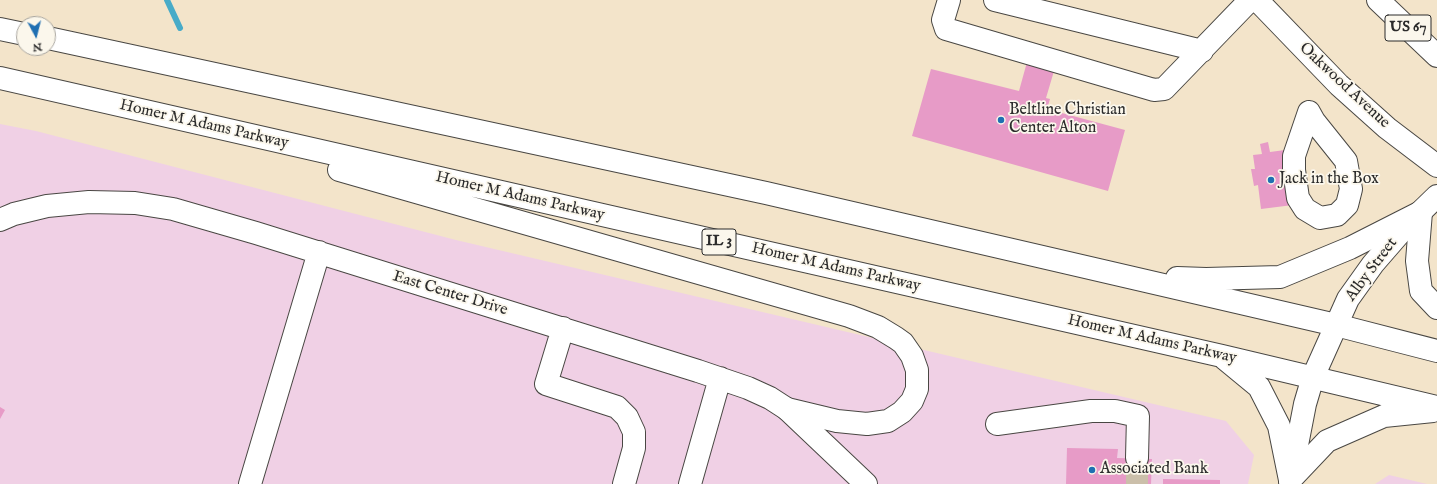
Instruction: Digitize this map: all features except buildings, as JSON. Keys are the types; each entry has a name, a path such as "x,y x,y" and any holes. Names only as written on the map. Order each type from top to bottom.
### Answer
{"main road":[{"path":"949,0 944,20 946,29 1154,90 1164,89 1250,0"},
{"path":"995,0 1202,51"},
{"name":"Oakwood Avenue","path":"1257,0 1339,85 1387,128 1437,166"},
{"name":"US 67","path":"1378,0 1437,56"},
{"path":"0,29 16,32"},
{"path":"56,40 766,193 1336,325 1437,351"},
{"path":"0,79 300,158 849,316 878,328 896,338 903,343 912,356 917,370 917,390 912,402 902,412 888,421 867,424 837,421 787,409"},
{"name":"Homer M Adams Parkway","path":"0,79 1222,356 1437,407"},
{"name":"Alby Street","path":"1289,482 1305,404 1313,377 1348,299 1373,264 1406,226 1437,196"},
{"name":"East Center Drive","path":"0,220 14,214 47,206 89,202 135,203 173,209 319,252 563,328 753,390 770,398 787,409 866,484"},
{"path":"1128,277 1206,279 1280,277 1350,248 1421,212"},
{"path":"1421,212 1417,261 1421,291 1437,308"},
{"path":"250,484 319,252"},
{"path":"563,328 546,384 617,407 627,417 634,432 634,448 624,484"},
{"path":"1222,356 1259,387 1279,426 1289,482"},
{"path":"690,484 720,378"},
{"path":"997,424 1091,411 1115,411 1138,416 1137,458"},
{"path":"1289,482 1327,441 1384,416 1437,411"}],"shaded area":[{"path":"0,124 36,131 456,240 1226,421 1254,455 1248,484 0,484"},
{"path":"1389,475 1427,484 1375,484"}],"waterway":[{"path":"167,0 180,28"}],"tunnel":[{"path":"1137,458 1137,484"}],"place":[{"name":"Beltline Christian Center Alton","path":"1001,120"},
{"name":"Jack in the Box","path":"1271,180"},
{"name":"Associated Bank","path":"1092,470"}]}
